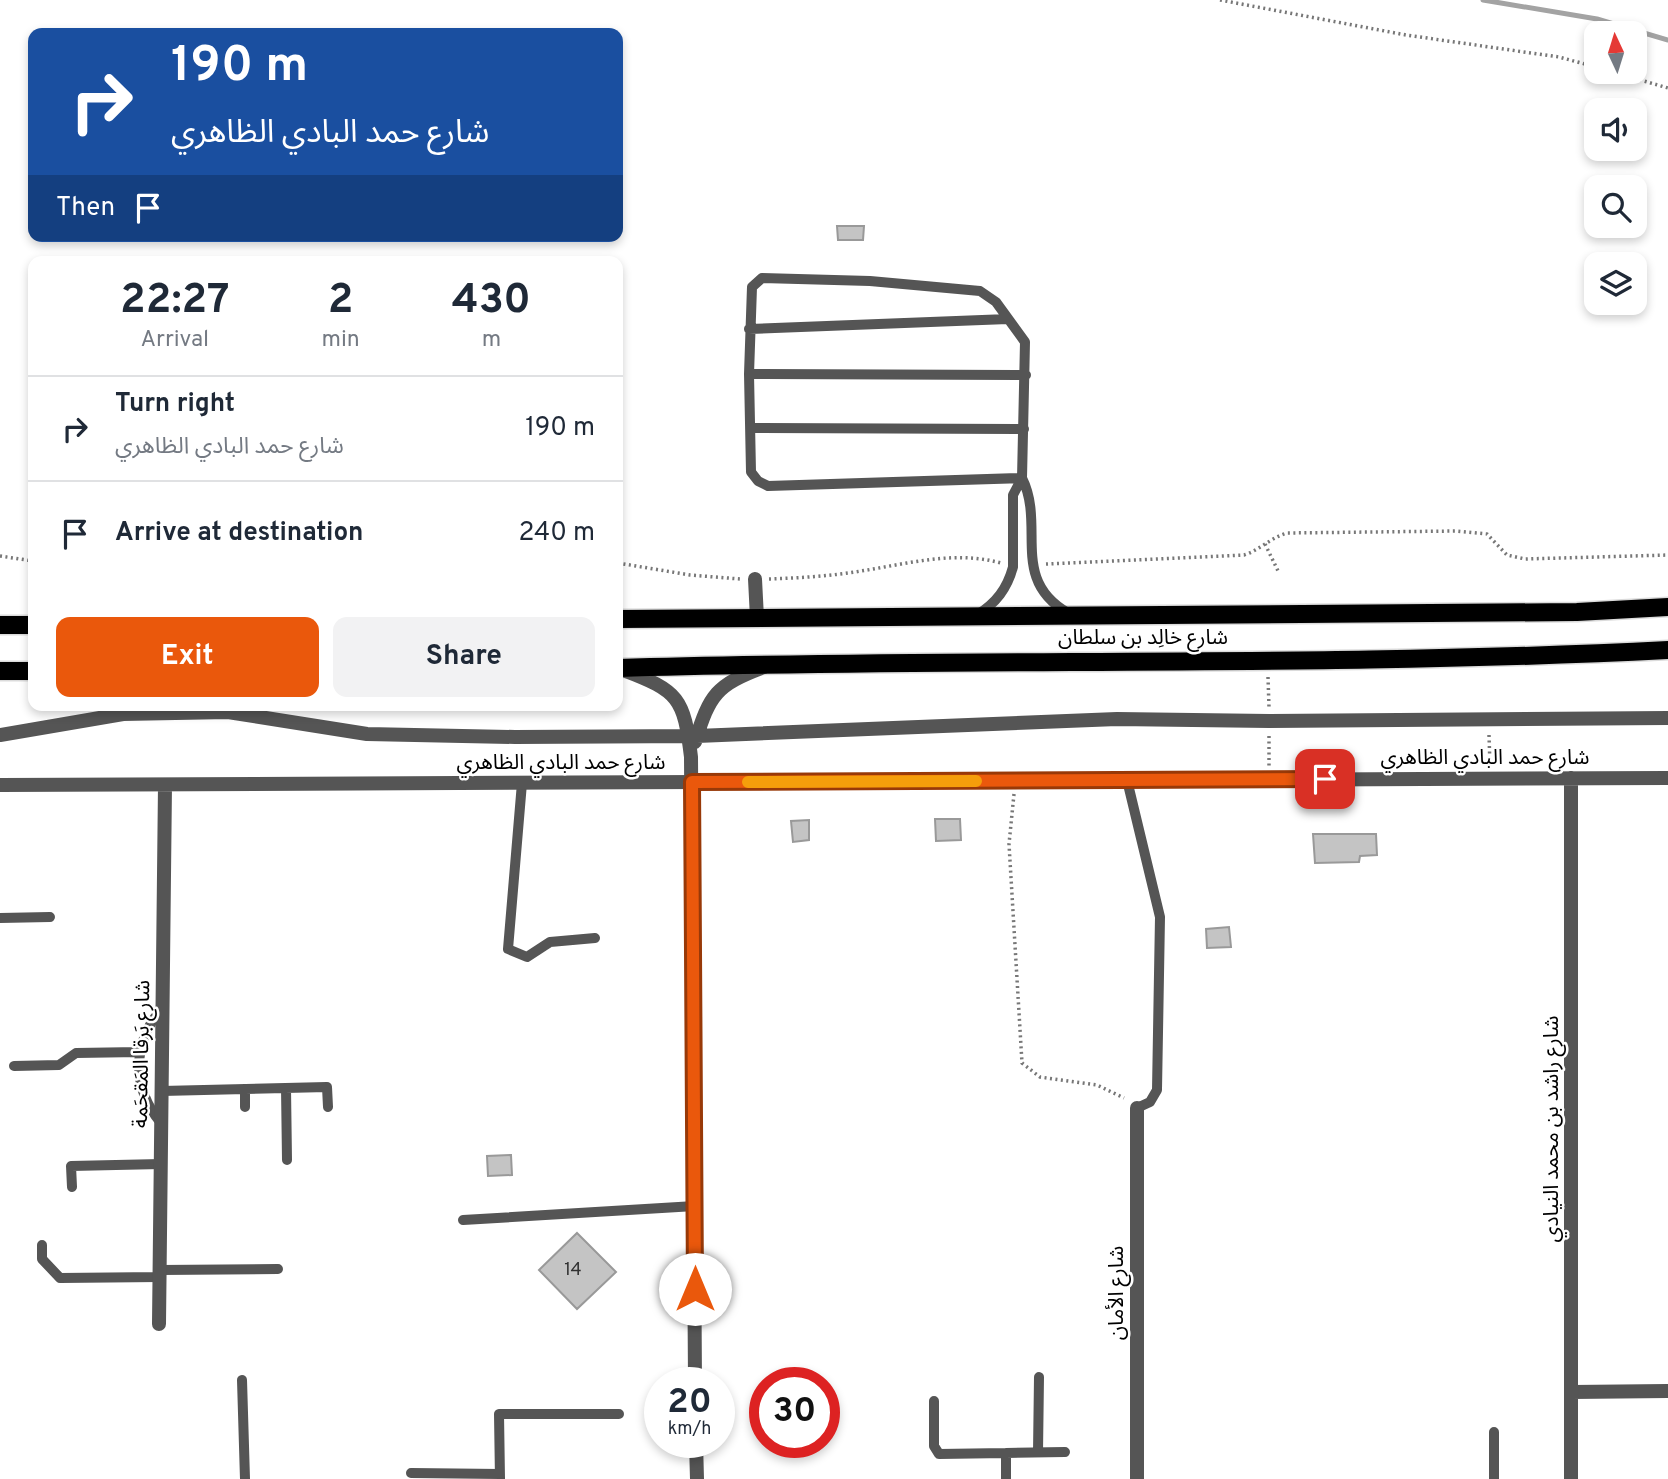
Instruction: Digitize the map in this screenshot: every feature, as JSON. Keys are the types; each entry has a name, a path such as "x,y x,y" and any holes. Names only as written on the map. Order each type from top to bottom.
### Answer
{"main road":[{"name":"شارع خالِد بن سلطان","path":"623,619 1577,612 1668,607"},
{"path":"0,625 28,625"},
{"name":"شارع خالِد بن سلطان","path":"623,668 775,663 1522,657 1668,650"},
{"path":"0,671 28,671"}],"street":[{"path":"755,579 757,618"},
{"path":"695,1367 693,736 718,691 733,679 775,663"},
{"path":"623,670 668,690 679,702 693,736"},
{"path":"0,735 155,711"},
{"path":"211,711 368,734 515,737 693,736 1117,719 1668,718"},
{"name":"شارع راشد بن محمد النيادي","path":"1571,778 1572,1479"},
{"name":"شارع حمد البادي الظاهري","path":"0,785 1668,778"},
{"name":"شارع بَرقا المَقحَمة","path":"159,1324 165,785"},
{"name":"شارع الأمان","path":"1137,1108 1138,1479"},
{"path":"1572,1391 1668,1391"},
{"path":"696,1458 697,1479"}],"lane":[{"path":"977,616 997,600 1013,567 1013,495 1022,478 1025,342 996,302 980,291 870,281 762,278 752,287 749,329 751,472 758,481 768,485 1022,478"},
{"path":"749,329 1008,319"},
{"path":"749,374 1026,375"},
{"path":"752,428 1024,429"},
{"path":"1022,478 1030,494 1032,565 1043,592 1071,615"},
{"path":"1127,780 1160,927 1157,1090 1150,1102 1137,1108"},
{"path":"522,783 508,949 527,957 550,942 595,938"},
{"path":"0,918 50,918"},
{"path":"161,1123 142,1090 139,1052 148,1028 163,1007"},
{"path":"14,1066 59,1065 76,1053 139,1052"},
{"path":"162,1091 327,1087 328,1107"},
{"path":"286,1088 287,1160"},
{"path":"245,1089 245,1107"},
{"path":"72,1187 71,1166 161,1164"},
{"path":"463,1220 695,1206"},
{"path":"42,1245 42,1259 60,1278 278,1269"},
{"path":"1038,1452 1039,1377"},
{"path":"242,1380 245,1479"},
{"path":"934,1401 934,1446 939,1454 1065,1452"},
{"path":"411,1473 500,1477 499,1414 619,1414"},
{"path":"1494,1432 1494,1479"},
{"path":"1006,1453 1006,1479"}],"path":[{"path":"1220,0 1406,35 1559,57 1584,64"},
{"path":"1647,82 1668,88"},
{"path":"1032,565 1244,555 1274,537 1287,533 1456,531 1487,534 1507,555 1525,559 1668,555"},
{"path":"1265,544 1279,573"},
{"path":"0,556 28,560"},
{"path":"623,564 690,575 755,579 829,576 935,559 985,559 1013,567"},
{"path":"1489,720 1490,779"},
{"path":"1015,780 1009,844 1022,1063 1040,1077 1097,1086 1118,1094 1137,1108"}],"building":[{"path":"837,226 864,226 863,240 838,240"},
{"path":"935,819 960,819 961,840 936,841"},
{"path":"809,820 809,840 793,842 791,821"},
{"path":"1313,834 1376,834 1377,855 1360,856 1359,862 1315,863"},
{"path":"1229,927 1231,947 1207,948 1206,929"},
{"path":"511,1155 512,1175 488,1176 487,1156"},
{"path":"577,1233 616,1272 577,1309 539,1270"}],"waterway":[{"path":"1483,0 1597,19 1668,40"}],"slow traffic":[{"path":"748,782 976,781"}],"route":[{"path":"695,1289 692,782 1325,779"}]}
